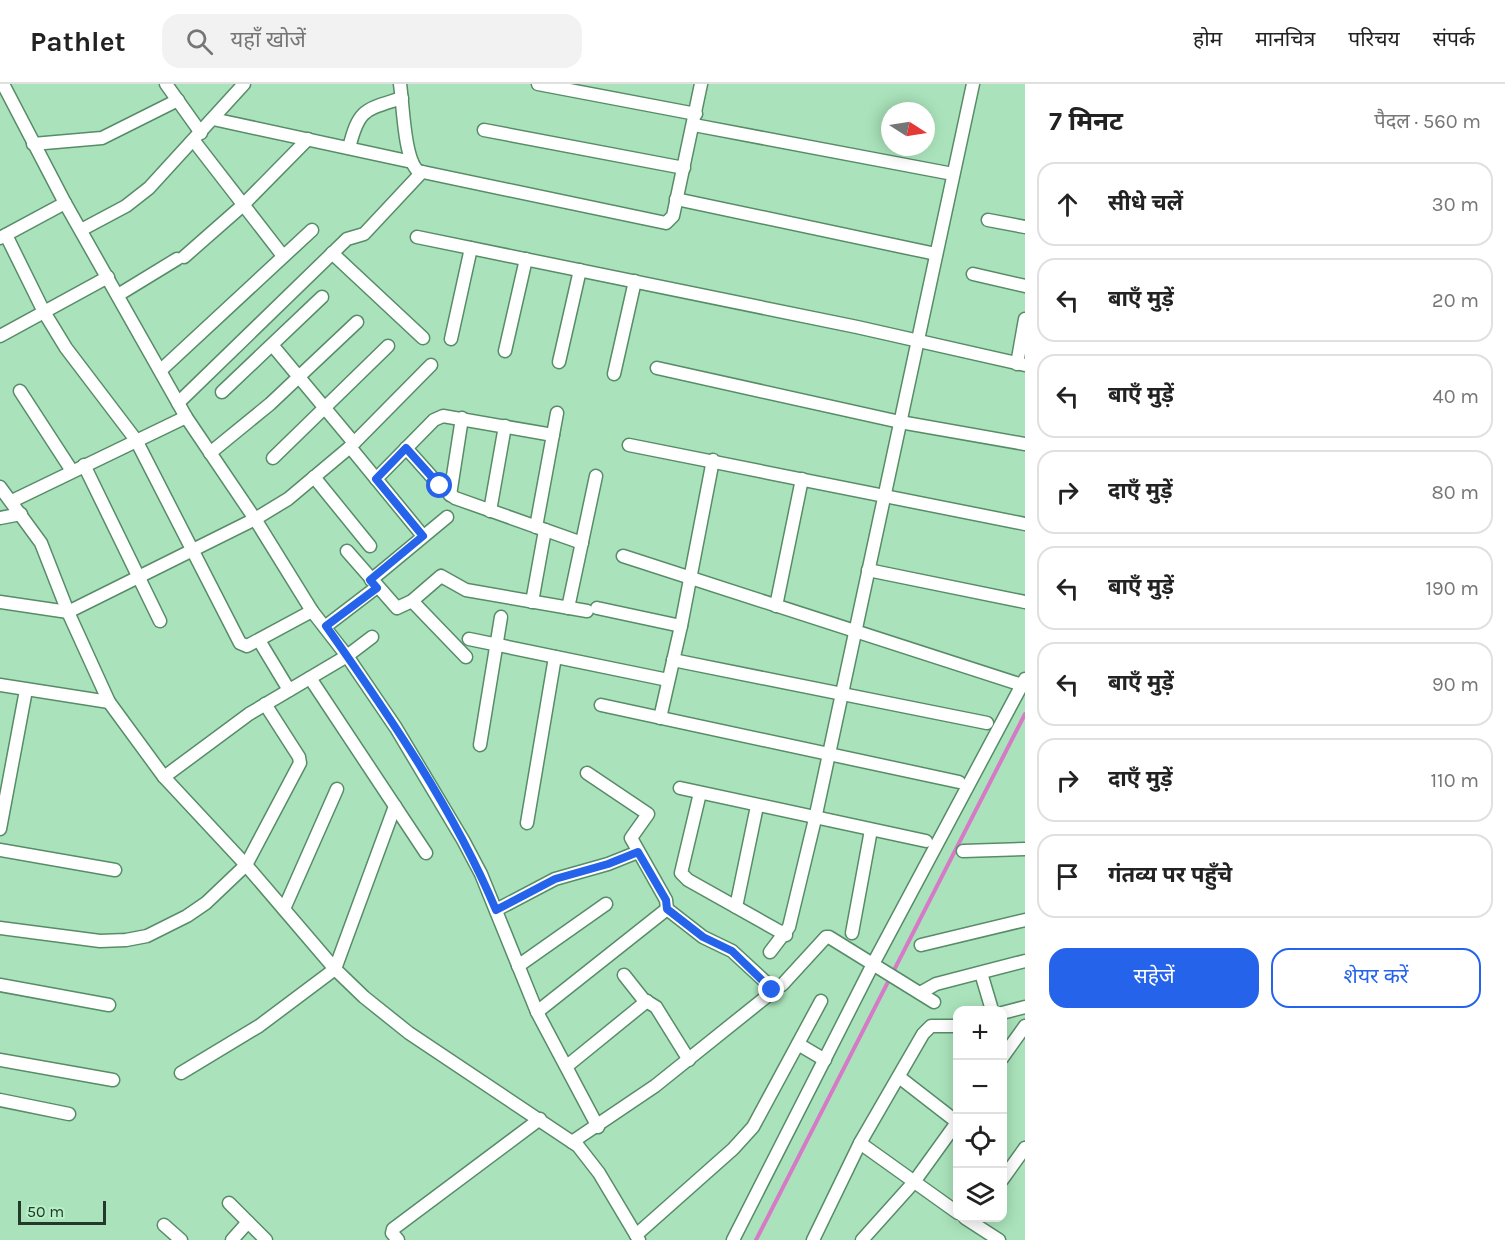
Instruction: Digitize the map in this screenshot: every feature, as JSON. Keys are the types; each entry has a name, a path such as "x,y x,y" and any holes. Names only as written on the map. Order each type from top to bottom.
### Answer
{"street":[{"path":"3,84 5,103 33,144 186,417 255,519 312,611 326,626 437,794 481,874 537,1012 598,1127"},
{"path":"166,84 242,206 282,256"},
{"path":"81,230 138,198 198,137 244,84"},
{"path":"400,84 415,169 662,223 670,221 684,168 701,84"},
{"path":"538,84 953,174"},
{"path":"770,952 786,935 815,819 973,84"},
{"path":"350,148 361,114 402,98"},
{"path":"33,144 102,138 178,100"},
{"path":"213,119 412,162"},
{"path":"484,130 684,168"},
{"path":"118,295 181,258 242,206 308,139"},
{"path":"178,403 348,238 364,234 422,172"},
{"path":"676,199 936,254"},
{"path":"65,203 3,236 44,312 86,377 136,440 240,643 247,646 260,642 312,611"},
{"path":"988,220 1025,227"},
{"path":"161,370 312,230"},
{"path":"417,237 1021,364 1025,319"},
{"path":"451,339 471,248"},
{"path":"332,253 423,339"},
{"path":"505,351 526,259"},
{"path":"559,362 580,270"},
{"path":"973,274 1025,286"},
{"path":"0,336 108,278"},
{"path":"614,374 635,281"},
{"path":"222,392 322,297"},
{"path":"210,453 298,377 357,322"},
{"path":"273,346 423,536"},
{"path":"273,458 388,346"},
{"path":"0,602 68,612 255,519 288,499 352,445 431,365"},
{"path":"657,368 900,422 1025,444"},
{"path":"20,391 72,471"},
{"path":"532,602 557,413"},
{"path":"12,501 186,417"},
{"path":"376,479 439,417 462,418 553,435"},
{"path":"450,495 462,418"},
{"path":"490,511 505,426"},
{"path":"629,445 714,460 1025,524"},
{"path":"406,448 450,495 582,543"},
{"path":"660,718 714,460"},
{"path":"84,465 160,621"},
{"path":"568,608 596,476"},
{"path":"314,477 370,546"},
{"path":"776,606 802,479"},
{"path":"0,487 41,543 68,612 109,702 164,777 246,865 335,969 390,1019 572,1142 599,1173 638,1237 744,1139 764,1112 821,1001"},
{"path":"0,518 21,514"},
{"path":"326,626 374,584 423,536 447,517"},
{"path":"347,552 397,608 412,601 441,576 462,589 681,626"},
{"path":"623,556 1023,682 733,1240"},
{"path":"868,570 1025,602"},
{"path":"412,601 466,657"},
{"path":"480,745 501,617"},
{"path":"164,777 264,704 347,657 372,637"},
{"path":"469,639 668,680"},
{"path":"260,642 289,690"},
{"path":"527,822 555,657"},
{"path":"673,660 987,723"},
{"path":"310,678 426,853"},
{"path":"0,685 109,702"},
{"path":"0,828 5,770 26,690"},
{"path":"0,928 100,941 147,936 197,909 246,865 300,764 300,757 264,704"},
{"path":"601,705 959,782"},
{"path":"572,1142 598,1127 689,1060 771,993 771,987 732,951 703,937 667,909 666,900 631,836 648,814 587,773"},
{"path":"680,788 815,819 926,841"},
{"path":"284,909 337,789"},
{"path":"700,793 681,873 688,880 786,935"},
{"path":"181,1073 259,1026 335,969 395,806"},
{"path":"736,907 757,806"},
{"path":"852,933 871,830"},
{"path":"963,851 1025,849"},
{"path":"0,850 115,870"},
{"path":"496,910 555,879 608,864 638,852"},
{"path":"518,966 606,904"},
{"path":"537,1012 667,909"},
{"path":"921,945 1025,920"},
{"path":"782,985 826,937 833,939 934,1002"},
{"path":"920,993 936,984 1025,961"},
{"path":"981,973 991,1006"},
{"path":"624,975 647,1001 656,1007 689,1060"},
{"path":"0,985 109,1005"},
{"path":"567,1066 647,1001"},
{"path":"1007,1012 1025,1007"},
{"path":"813,1240 860,1143 926,1029 931,1026 953,1026"},
{"path":"1007,1051 1025,1026"},
{"path":"798,1044 825,1060"},
{"path":"0,1060 113,1080"},
{"path":"899,1077 953,1119"},
{"path":"0,1100 69,1114"},
{"path":"398,1240 392,1233 393,1228 540,1119"},
{"path":"862,1240 914,1182 953,1128"},
{"path":"860,1143 953,1210"},
{"path":"1007,1173 1025,1148"},
{"path":"229,1203 266,1240"},
{"path":"232,1240 248,1222"},
{"path":"975,1222 999,1240"},
{"path":"164,1225 181,1240"}],"waterway":[{"path":"756,1240 1025,714"}],"route":[{"path":"440,486 406,448 376,479 423,536 370,580 377,588 326,626 396,728 437,794 481,874 496,910 545,883 608,864 638,852 666,900 667,909 703,937 732,951 772,990"}]}
